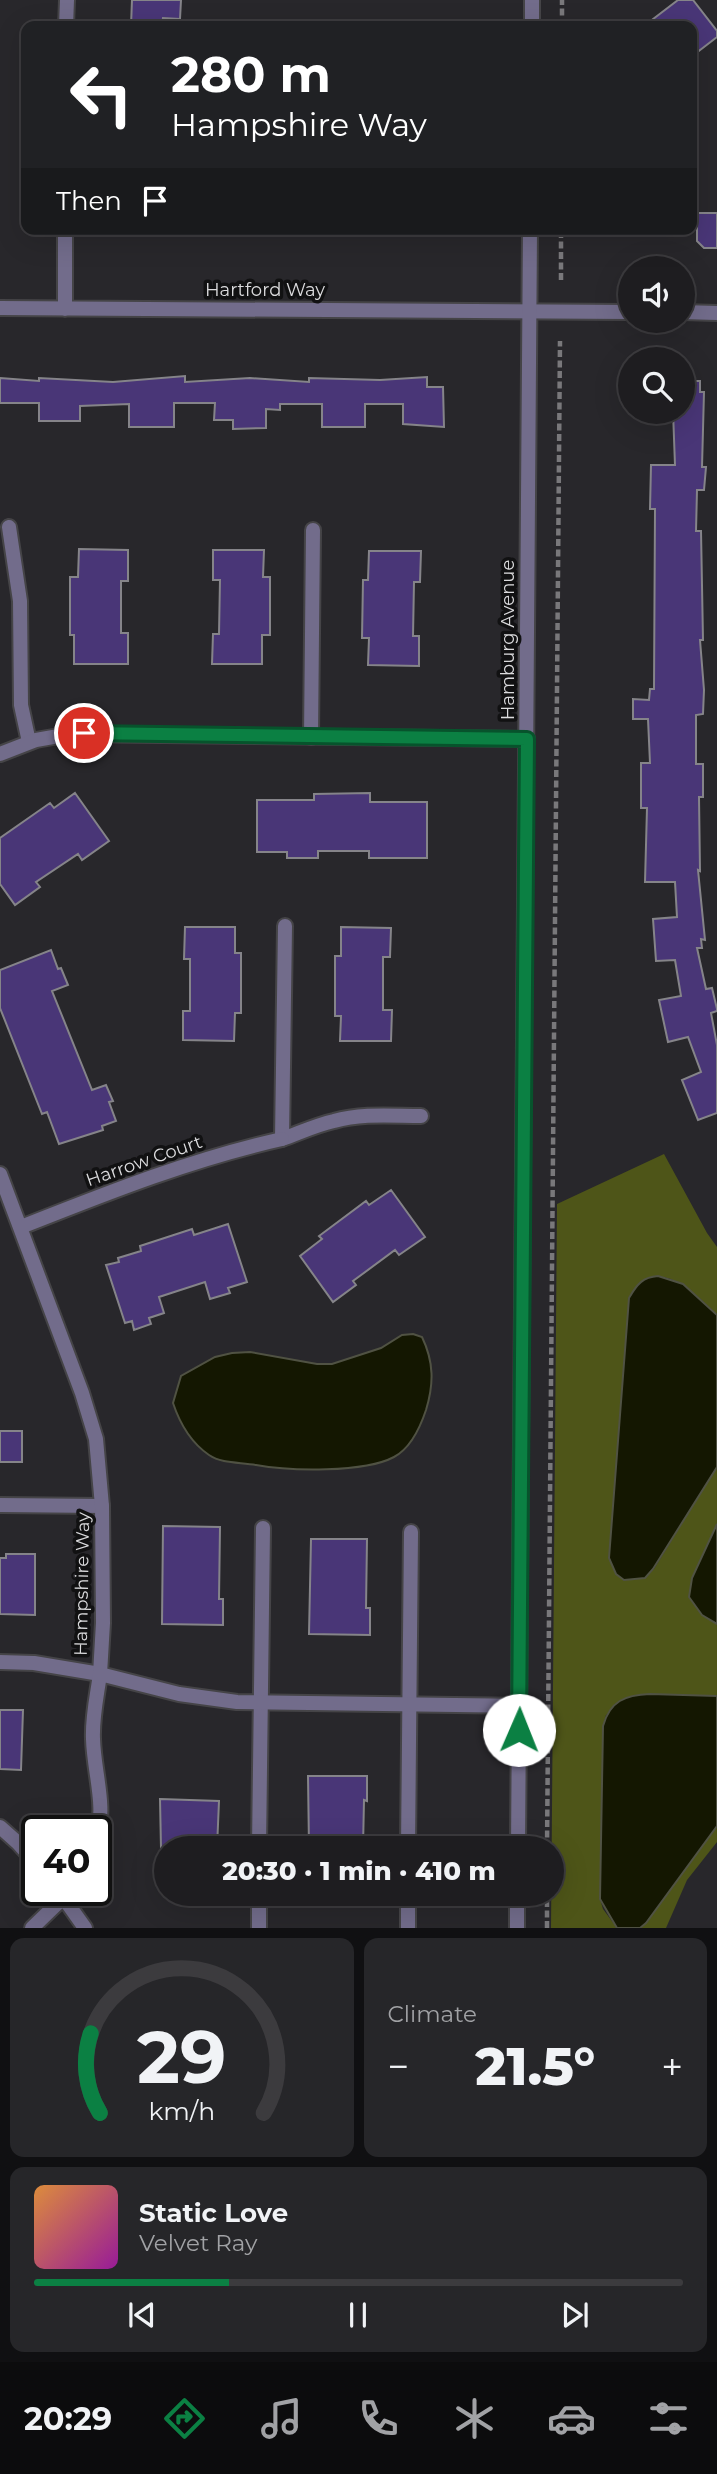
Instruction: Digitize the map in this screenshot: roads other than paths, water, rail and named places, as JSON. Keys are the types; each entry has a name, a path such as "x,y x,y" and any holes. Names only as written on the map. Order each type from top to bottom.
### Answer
{"street":[{"path":"66,21 67,0"},
{"path":"532,0 532,21"},
{"path":"65,235 65,309"},
{"name":"Hamburg Avenue","path":"518,1836 530,235"},
{"name":"Hartford Way","path":"0,308 618,312"},
{"path":"695,312 717,313"},
{"path":"9,527 20,601 23,718 29,742"},
{"path":"311,737 313,530"},
{"path":"0,754 29,742 84,733 527,739"},
{"path":"282,1139 285,926"},
{"name":"Harrow Court","path":"21,1227 163,1171 282,1139 333,1121 421,1116"},
{"name":"Hampshire Way","path":"0,1174 90,1419 99,1460 103,1623 100,1674 179,1694 216,1700 261,1703 519,1706"},
{"path":"0,1505 102,1506"},
{"path":"260,1836 263,1528"},
{"path":"408,1836 411,1532"},
{"path":"0,1662 100,1674 92,1736 100,1815"},
{"path":"0,1827 21,1846"},
{"path":"32,1928 52,1906"},
{"path":"72,1906 85,1928"},
{"path":"259,1906 259,1928"},
{"path":"408,1906 408,1928"},
{"path":"517,1906 517,1928"}]}
